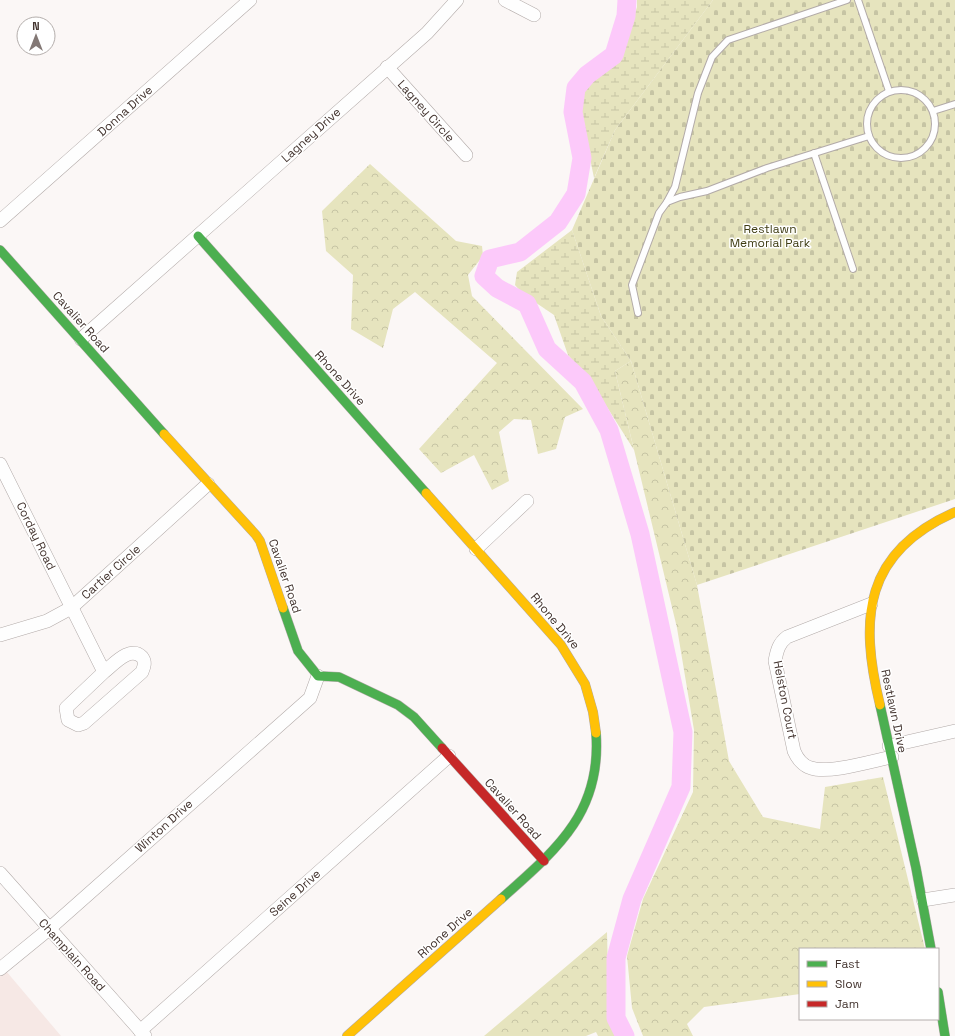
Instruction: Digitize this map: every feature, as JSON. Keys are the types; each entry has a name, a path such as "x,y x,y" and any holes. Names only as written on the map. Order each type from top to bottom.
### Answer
{"street":[{"name":"Donna Drive","path":"0,221 250,0"},
{"name":"Lagney Drive","path":"81,339 427,33 457,0"},
{"path":"505,0 534,15"},
{"name":"Lagney Circle","path":"387,67 466,155"},
{"name":"Rhone Drive","path":"198,236 561,645 575,664 585,684 592,705 595,724 596,762 587,800 563,840 544,861 347,1036"},
{"name":"Cavalier Road","path":"0,250 260,541 298,652 318,676 339,677 398,705 414,717 544,861"},
{"name":"Corday Road","path":"0,464 104,672"},
{"name":"Cartier Circle","path":"0,635 47,621 71,608 208,484"},
{"path":"476,549 527,501"},
{"name":"Restlawn Drive","path":"931,948 923,900 872,663 869,623 871,604 877,586 896,554 910,540 928,526 955,512"},
{"name":"Helston Court","path":"871,604 787,637 781,641 777,650 775,661 794,751 797,758 806,766 824,770 891,752 955,731"},
{"path":"133,653 140,656 144,660 145,666 142,672 90,720 78,725 72,724 68,720 66,708 104,672 127,654 133,653"},
{"name":"Winton Drive","path":"0,969 49,929 310,698 318,676"},
{"name":"Seine Drive","path":"142,1033 450,756"},
{"name":"Champlain Road","path":"0,873 142,1033"},
{"path":"923,900 955,895"},
{"path":"939,998 945,1036"}],"lane":[{"path":"638,313 632,285 658,213 667,202 675,187 698,93 712,57 728,40 847,0"},
{"path":"858,0 889,91"},
{"path":"900,89 910,90 920,95 928,102 933,111 935,127 930,142 923,150 913,156 901,158 889,156 879,150 869,136 867,130 867,118 871,106 879,97 889,91 900,89"},
{"path":"933,111 955,104"},
{"path":"667,202 680,197 707,191 767,168 869,136"},
{"path":"814,153 853,268"}],"shaded area":[{"path":"6,971 61,1036 0,1036 0,975"}],"green space":[{"path":"637,0 713,0 615,130 594,178 579,104 581,90 588,80 620,62 637,7"},
{"name":"Restlawn Memorial Park","path":"713,0 955,0 955,499 697,585 631,361 601,316 572,230 615,130"},
{"path":"370,164 456,241 482,246 483,256 468,275 472,296 583,409 565,417 556,449 538,454 531,420 514,419 499,432 509,481 492,490 474,455 441,473 419,449 497,363 415,292 393,309 383,348 351,329 353,275 326,251 322,211"},
{"path":"572,230 601,316 631,361 615,371 634,450 590,380 568,355 554,315 523,294 515,285 517,272"},
{"path":"631,361 697,585 729,761 763,817 820,829 825,787 883,777 925,948 799,948 799,994 704,1007 687,1024 693,1036 643,1036 632,1008 627,956 643,899 693,792 694,730 677,628 615,371"},
{"path":"607,932 609,1019 618,1036 598,1036 596,1032 586,1036 484,1036"}],"waterway":[{"path":"625,1036 616,1018 616,958 632,899 681,787 683,732 640,534 609,430 583,382 547,349 527,304 497,288 484,276 490,259 520,252 558,222 576,194 582,158 573,112 576,88 587,75 614,55 626,16 627,0"}],"traffic: fast":[{"path":"198,236 426,493"},
{"path":"0,250 164,434"},
{"path":"283,608 298,651 318,676 339,677 398,705 414,717 442,748"},
{"path":"880,705 916,868 931,948"},
{"path":"501,899 540,864 557,846 571,828 583,808 591,786 596,761 596,733"},
{"path":"939,998 945,1036"}],"traffic: slow":[{"path":"164,434 256,535 260,541 283,608"},
{"path":"426,493 561,645 585,684 593,712 596,733"},
{"path":"880,705 873,673 870,644 871,616 876,591 886,568 902,547 925,528 955,512"},
{"path":"347,1036 501,899"}],"traffic: jam":[{"path":"442,748 544,861"}]}
